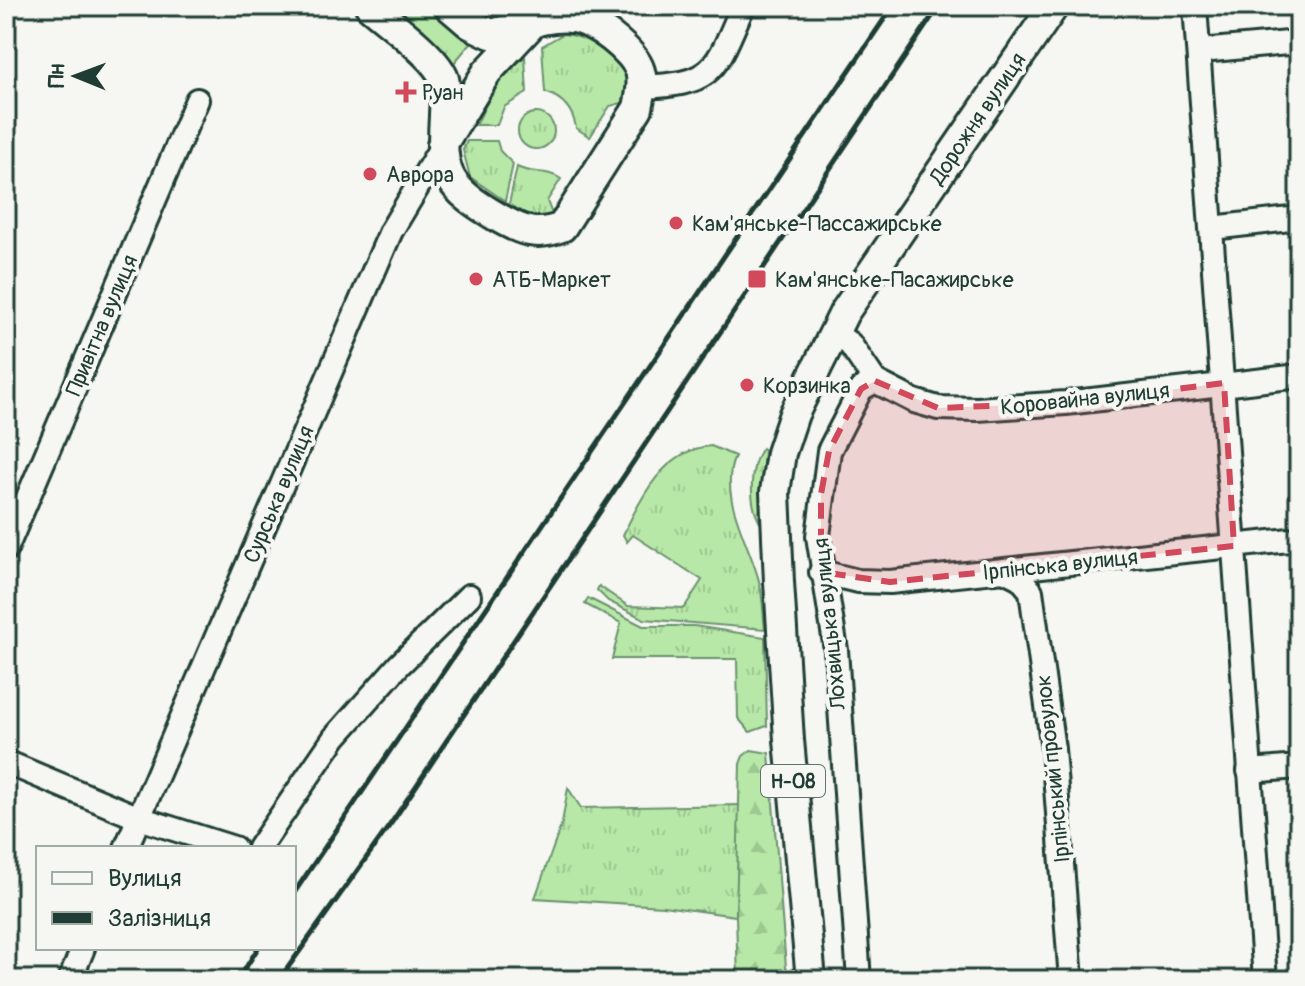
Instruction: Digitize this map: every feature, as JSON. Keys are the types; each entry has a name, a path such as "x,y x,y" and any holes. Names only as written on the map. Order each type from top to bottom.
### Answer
{"main road":[{"path":"370,6 424,55 444,80 442,146 452,186 467,200 523,231 544,234 562,227 638,108 642,87 639,69 632,57 593,25 573,17 541,14 491,34 483,32 449,6"},
{"name":"Дорожня вулиця","path":"811,980 789,740 779,582 775,492 781,453 832,332 1054,6"},
{"path":"442,146 487,72 541,14"},
{"path":"483,32 492,51 487,72"}],"street":[{"path":"642,87 682,86 713,69 743,6"},
{"path":"1195,6 1201,51 1265,980"},
{"path":"1201,51 1299,42"},
{"name":"Привітна вулиця","path":"6,549 197,100"},
{"name":"Сурська вулиця","path":"127,846 391,231 442,146"},
{"path":"1212,228 1299,218"},
{"path":"832,332 865,361 875,381"},
{"name":"Коровайна вулиця","path":"875,381 914,401 938,408 964,409 1066,403 1299,376"},
{"name":"Лохвицька вулиця","path":"859,980 836,650 821,572 818,536 821,494 829,451 861,389 875,381"},
{"name":"Ірпінська вулиця","path":"821,572 858,581 890,582 1299,539"},
{"path":"1006,571 1020,578 1031,591 1037,575 1046,566"},
{"name":"Ірпінський провулок","path":"1031,591 1053,749 1071,980"},
{"path":"262,845 335,737 399,665 469,596"},
{"path":"6,762 139,818 228,846"},
{"path":"1249,771 1299,767"},
{"path":"70,980 82,950"}],"highlighted area":[{"path":"875,381 938,408 1066,403 1224,383 1234,546 890,582 821,572 821,494 829,451 861,389"}],"green space":[{"path":"389,6 438,6 475,38 454,63"},
{"path":"563,34 591,43 630,77 629,101 610,106 590,137 576,128 566,105 545,92 542,46"},
{"path":"525,57 527,93 504,107 497,125 476,125 498,80"},
{"path":"536,113 548,119 554,131 548,143 536,149 524,143 518,131 524,119"},
{"path":"467,141 497,141 500,151 513,164 505,201 470,177 463,150"},
{"path":"517,167 561,179 547,201 552,214 546,220 533,218 509,204"},
{"path":"711,446 735,456 730,488 737,520 760,585 765,629 644,619 608,601 597,590 599,586 628,606 684,608 702,580 633,535 627,542 623,535 656,477 680,456"},
{"path":"762,448 759,521 753,504 752,484 755,464"},
{"path":"588,598 643,626 694,626 765,637 767,726 750,732 738,718 737,659 612,659 621,623 585,604"},
{"path":"751,750 769,753 787,980 738,980 736,916 740,764 743,756"},
{"path":"568,788 581,808 740,805 736,916 663,906 535,898 562,823"}],"railway":[{"path":"296,890 893,6"},
{"path":"279,980 392,822 939,6"},
{"path":"238,980 257,950"}],"place":[{"name":"Руан","path":"406,92"},
{"name":"Аврора","path":"370,174"},
{"name":"Кам'янське-Пассажирське","path":"676,223"},
{"name":"АТБ-Маркет","path":"476,279"},
{"name":"Кам'янське-Пасажирське","path":"757,279"},
{"name":"Корзинка","path":"747,385"}]}
